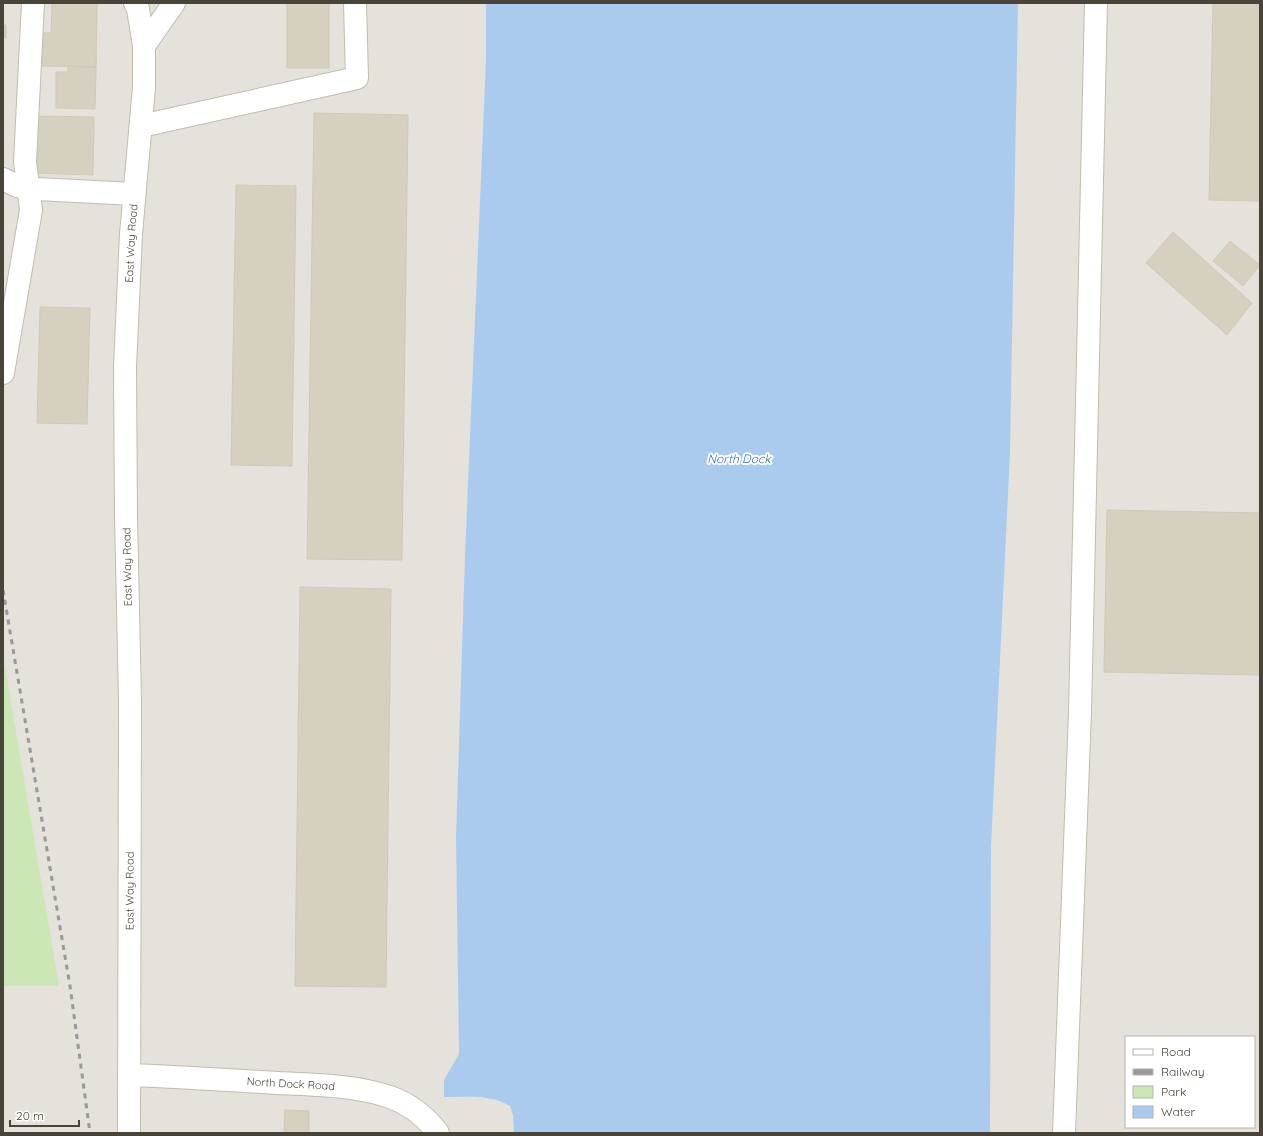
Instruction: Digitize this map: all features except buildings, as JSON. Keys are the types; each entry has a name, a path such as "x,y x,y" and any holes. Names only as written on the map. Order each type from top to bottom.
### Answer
{"street":[{"path":"3,373 31,210 25,162 33,3"},
{"name":"East Way Road","path":"129,1133 130,701 126,524 125,367 130,249 144,87 144,46 136,3"},
{"path":"144,46 174,3"},
{"path":"141,126 357,78 355,3"},
{"path":"1064,1133 1080,712 1096,3"},
{"path":"3,179 17,186 134,194"},
{"name":"North Dock Road","path":"129,1075 320,1085 364,1090 390,1097 411,1107 423,1116 438,1133"}],"shaded area":[{"path":"3,3 1260,3 1260,1133 3,1133"}],"green space":[{"path":"3,655 59,986 3,986"}],"water":[{"name":"North Dock","path":"486,3 1018,3 1010,453 991,847 990,1133 514,1133 513,1115 510,1106 503,1102 478,1097 444,1097 444,1080 459,1054 456,837 465,555 486,59"}],"railway":[{"path":"3,590 70,986 90,1133"}]}
